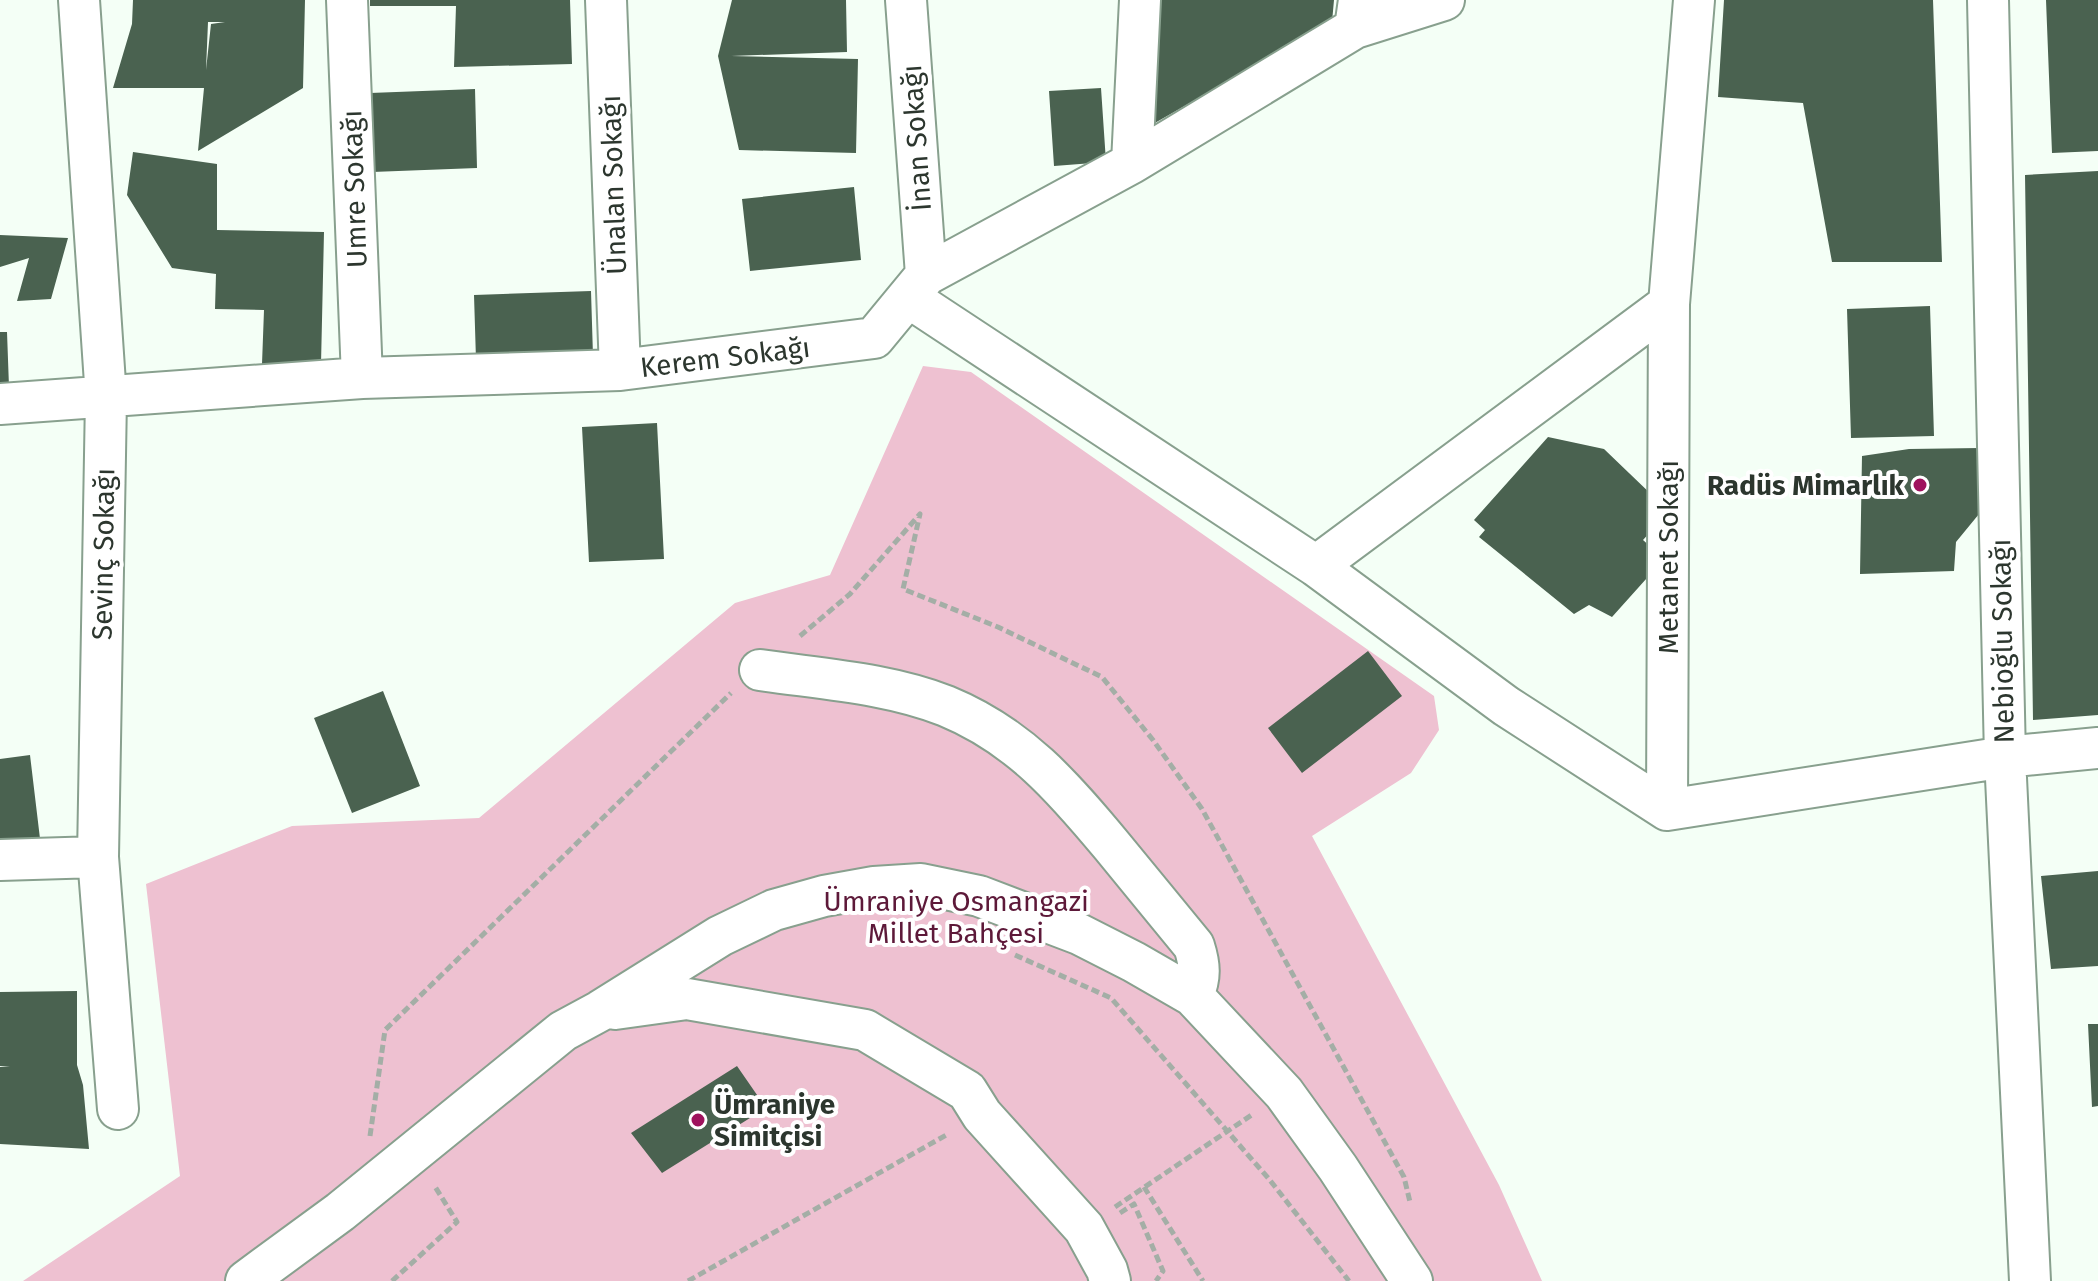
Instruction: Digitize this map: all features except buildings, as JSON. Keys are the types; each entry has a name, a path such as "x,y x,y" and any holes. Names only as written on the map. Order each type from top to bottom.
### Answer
{"street":[{"name":"Sevinç Sokağı","path":"79,0 106,398 98,857 118,1109"},
{"name":"Umre Sokağı","path":"347,0 362,378"},
{"name":"Ünalan Sokağı","path":"606,0 620,370"},
{"name":"İnan Sokağı","path":"906,0 917,286"},
{"path":"1132,163 1140,0"},
{"name":"Kerem Sokağı","path":"0,404 362,378 620,370 874,338 917,286 1132,163 1357,14 1444,0"},
{"name":"Metanet Sokağı","path":"1667,810 1669,304 1694,0"},
{"name":"Nebioğlu Sokağı","path":"1988,0 2005,757 2030,1281"},
{"path":"917,286 1316,566 1506,706 1667,810 2005,757 2098,748"},
{"path":"1316,566 1669,304"},
{"path":"760,670 901,692 946,706 997,731 1038,762 1066,790 1194,946 1200,965 1200,980 1193,996"},
{"path":"0,860 98,857"},
{"path":"246,1281 361,1195 563,1031 720,936 774,910 824,896 874,887 921,884 979,896 1079,934 1193,996 1284,1093 1338,1168 1412,1281"},
{"path":"600,1011 687,999 865,1030 967,1091 982,1115 1084,1228 1110,1281"}],"path":[{"path":"361,1195 385,1030 718,703"},
{"path":"1012,954 1111,998 1269,1179 1349,1281"},
{"path":"1203,1281 1144,1187 1284,1093"},
{"path":"688,1281 982,1115"},
{"path":"392,1281 457,1222"}],"green space":[{"name":"Ümraniye Osmangazi Millet Bahçesi","path":"923,366 971,372 1434,696 1439,730 1411,773 1312,836 1499,1185 1542,1281 23,1281 180,1176 146,884 292,826 479,818 735,603 830,575"}],"place":[{"name":"Radüs Mimarlık","path":"1920,485"},
{"name":"Ümraniye Simitçisi","path":"698,1120"}]}
